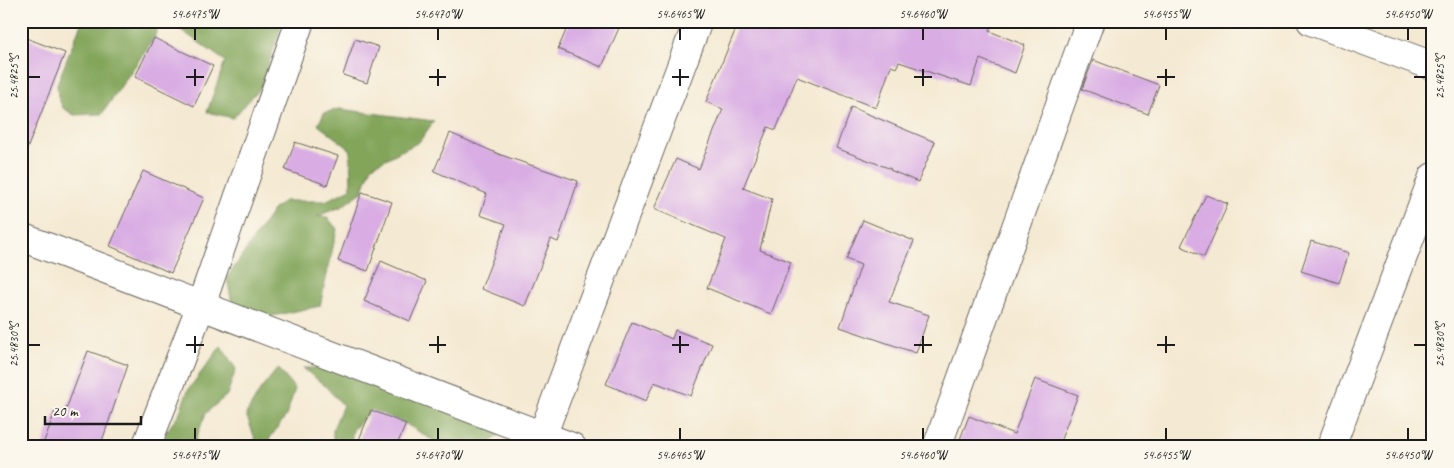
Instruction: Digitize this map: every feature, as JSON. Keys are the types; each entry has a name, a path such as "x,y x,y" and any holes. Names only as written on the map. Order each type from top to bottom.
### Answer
{"street":[{"path":"146,447 201,305 300,21"},
{"path":"540,441 698,21"},
{"path":"937,447 1090,21"},
{"path":"1311,21 1433,66"},
{"path":"1331,447 1433,177"},
{"path":"21,237 201,305 540,441 572,447"}],"green space":[{"path":"82,21 278,21 282,23 261,87 233,118 207,112 225,61 171,23 158,26 154,38 102,114 74,115 63,108 58,97 57,84"},
{"path":"339,109 434,121 419,142 372,166 362,192 341,207 317,216 327,217 337,229 320,306 253,320 232,303 227,278 273,210 284,201 325,201 351,189 350,149 318,125 324,113"},
{"path":"221,346 236,369 227,395 206,413 196,438 196,447 158,447 179,414 188,390"},
{"path":"278,368 295,389 286,416 270,438 268,447 258,447 246,414 261,389"},
{"path":"303,368 329,368 377,388 403,392 478,419 499,435 485,447 444,447 406,424 379,416 371,410 353,430 350,447 333,447 333,429 343,405 324,385"}],"building":[{"path":"570,21 622,21 602,67 558,49"},
{"path":"739,21 993,21 989,31 1025,45 1015,73 980,59 971,86 899,62 896,68 891,66 876,108 797,77 776,130 768,127 743,188 772,199 760,250 791,262 771,314 707,288 726,239 654,209 676,159 699,169 723,109 706,102"},
{"path":"21,36 65,53 23,159 21,158"},
{"path":"154,38 213,66 194,106 135,77"},
{"path":"355,39 379,47 367,83 343,75"},
{"path":"1093,60 1159,85 1148,114 1082,89"},
{"path":"851,107 935,142 918,182 891,169 836,148"},
{"path":"450,133 501,155 578,181 558,242 551,239 525,306 481,289 506,224 480,215 487,194 434,171"},
{"path":"295,142 338,156 327,185 285,170"},
{"path":"143,171 204,198 171,273 110,246"},
{"path":"362,192 392,202 368,271 338,261"},
{"path":"1206,195 1228,204 1204,257 1181,246"},
{"path":"863,220 914,241 889,302 929,315 916,353 840,327 861,265 846,259"},
{"path":"1311,241 1349,253 1339,283 1301,271"},
{"path":"381,261 427,281 410,321 364,301"},
{"path":"632,322 672,339 675,330 712,344 691,396 654,382 646,401 606,384"},
{"path":"88,351 128,365 100,447 42,447 56,409 65,412"},
{"path":"1035,379 1078,395 1058,447 957,447 969,416 1014,434"},
{"path":"371,410 406,424 396,447 356,447"}]}
